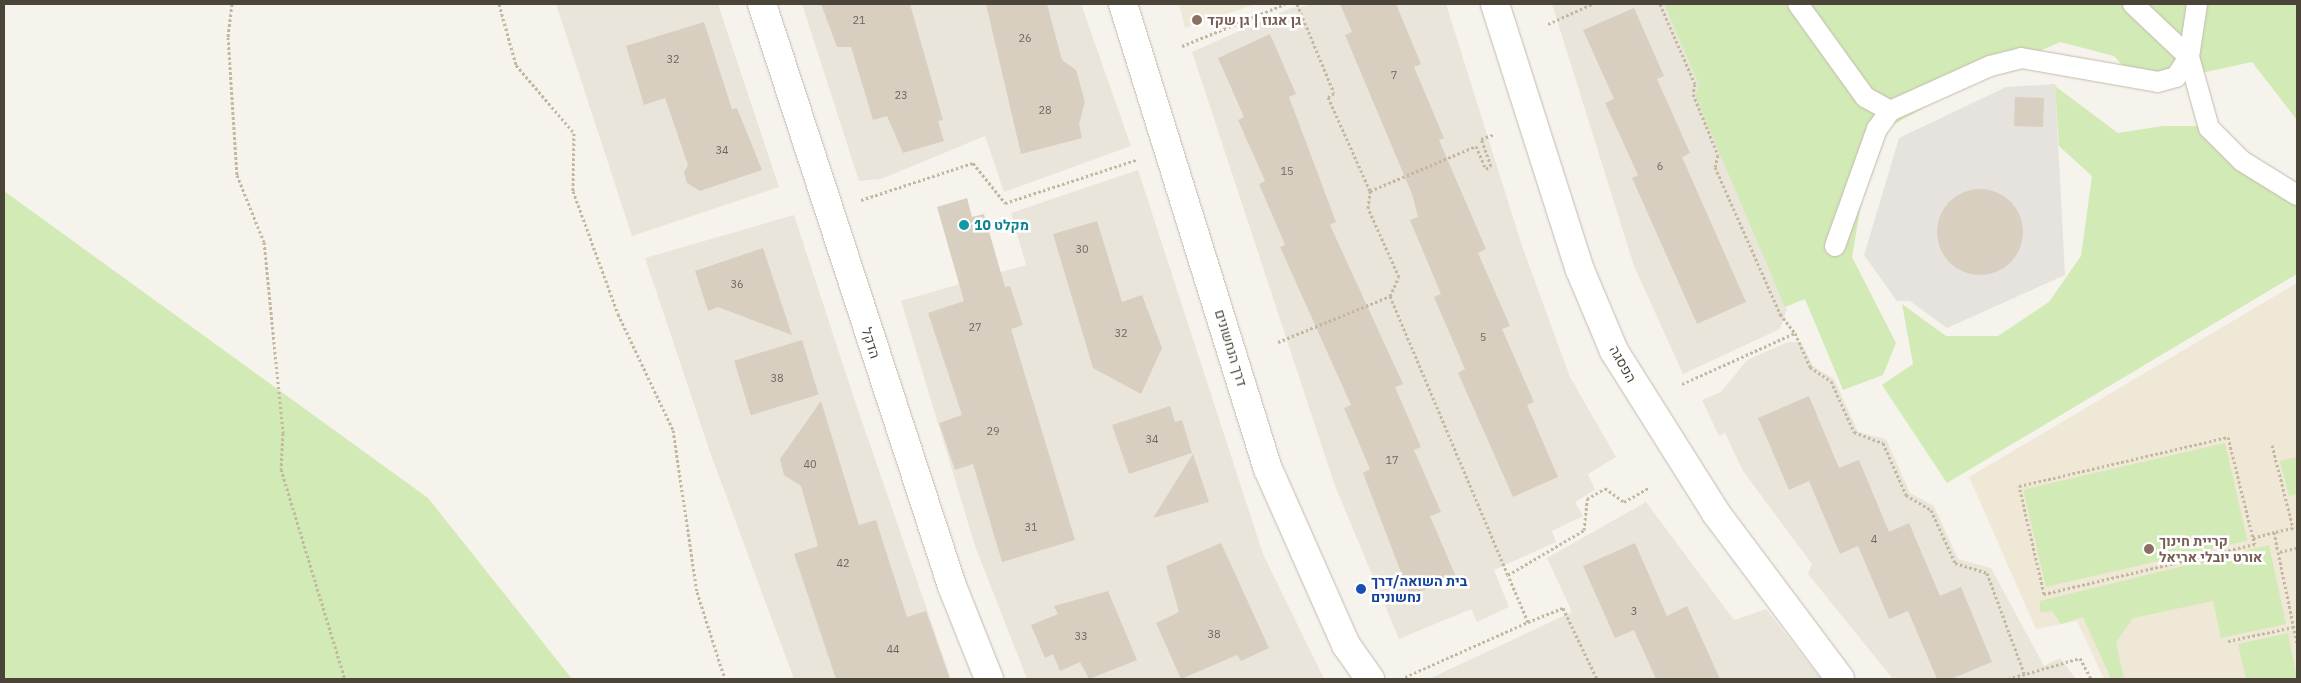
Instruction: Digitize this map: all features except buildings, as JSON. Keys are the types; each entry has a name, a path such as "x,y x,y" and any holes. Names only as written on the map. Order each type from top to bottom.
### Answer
{"street":[{"name":"הדקל","path":"762,4 949,576 990,679"},
{"name":"דרך הנחשונים","path":"1123,4 1268,469 1346,645 1370,679"},
{"name":"הפסגה","path":"1495,4 1580,270 1614,351 1710,505 1840,679"}],"lane":[{"path":"1798,4 1865,97 1890,111"},
{"path":"2133,4 2189,57"},
{"path":"2197,4 2189,57 2209,128 2242,161 2297,195"},
{"path":"1835,246 1877,129 1890,111 1990,66 2021,58 2158,82 2176,77 2189,57"}],"path":[{"path":"232,4 228,37 238,175 264,242 283,433 281,469 345,679"},
{"path":"499,4 516,65 574,133 573,191 618,314 673,430 697,592 726,679"},
{"path":"1182,46 1285,4"},
{"path":"1278,342 1390,296 1399,277 1368,208 1370,192 1328,97 1334,93 1297,4"},
{"path":"1548,24 1592,4"},
{"path":"1660,4 1696,84 1693,94 1718,155 1715,167 1780,314 1794,333 1810,367 1831,381 1854,432 1883,443 1906,495 1931,510 1955,562 1987,573 2024,673"},
{"path":"1370,192 1476,146 1486,169 1491,166 1481,140 1495,134"},
{"path":"851,204 973,164 1005,203 1144,157"},
{"path":"1390,296 1528,622"},
{"path":"1682,384 1794,333"},
{"path":"2228,436 2253,538 2255,544 2044,594 2019,486 2228,436"},
{"path":"2253,538 2293,528 2272,445"},
{"path":"1508,575 1584,530 1586,499 1605,488 1624,502 1648,488"},
{"path":"2274,532 2297,643"},
{"path":"2278,552 2297,548"},
{"path":"1405,677 1563,608 1596,679"},
{"path":"2228,641 2294,627"},
{"path":"2008,679 2080,658 2091,679"}],"shaded area":[{"path":"556,4 718,4 779,187 632,236"},
{"path":"802,4 1081,4 1131,146 1004,192 985,136 881,179 859,181"},
{"name":"גן אגוז | גן שקד","path":"1179,4 1256,4 1185,28"},
{"path":"1317,4 1446,4 1522,246 1570,377 1616,457 1588,474 1595,490 1575,502 1583,516 1552,531 1556,542 1494,570 1509,607 1477,622 1471,609 1399,639 1335,486 1192,52 1291,8"},
{"path":"1552,4 1664,4 1701,86 1696,95 1787,309 1780,329 1683,374 1634,266"},
{"path":"2055,84 2065,275 1947,328 1910,301 1897,301 1864,255 1899,138 2006,87"},
{"path":"1138,170 1263,554 1324,679 1027,679 975,546 901,301 1026,265 1011,213"},
{"path":"794,215 855,401 951,679 794,679 711,455 645,258"},
{"name":"קריית חינוך אורט יובלי אריאל","path":"2297,283 2297,679 2104,679 2077,621 2036,629 1969,477"},
{"path":"1788,342 1801,342 1813,366 1834,379 1858,432 1886,439 1910,493 1934,506 1958,559 1991,568 2044,666 2060,658 2076,679 1893,679 1808,574 1812,564 1743,471 1725,433 1719,436 1702,400 1721,392 1747,360"},
{"path":"1646,502 1734,620 1766,609 1821,679 1429,679 1572,612 1547,558"}],"green space":[{"path":"1664,4 2297,4 2297,120 2252,62 2141,86 2114,56 2060,42 1972,81 1889,127 1861,204 1852,257 1896,343 1883,375 1843,390 1805,299 1785,307 1695,95 1699,85"},
{"path":"2055,86 2118,133 2163,126 2219,126 2297,203 2297,274 1947,483 1882,385 1913,364 1902,304 1946,336 1998,336 2049,302 2081,256 2092,176 2059,146"},
{"path":"4,191 428,498 572,679 4,679"},
{"path":"2225,443 2247,540 2046,587 2023,490"},
{"path":"2297,457 2297,494 2289,496 2280,461"},
{"path":"2269,545 2286,624 2221,638 2213,601 2133,618 2116,642 2124,679 2111,679 2083,617 2061,624 2052,611 2040,612 2040,601"},
{"path":"2288,633 2297,679 2246,679 2238,644"}],"place":[{"name":"גן אגוז | גן שקד","path":"1197,20"},
{"name":"מקלט 10","path":"964,225"},
{"name":"קריית חינוך אורט יובלי אריאל","path":"2149,549"},
{"name":"בית השואה/דרך נחשונים","path":"1361,589"}]}
